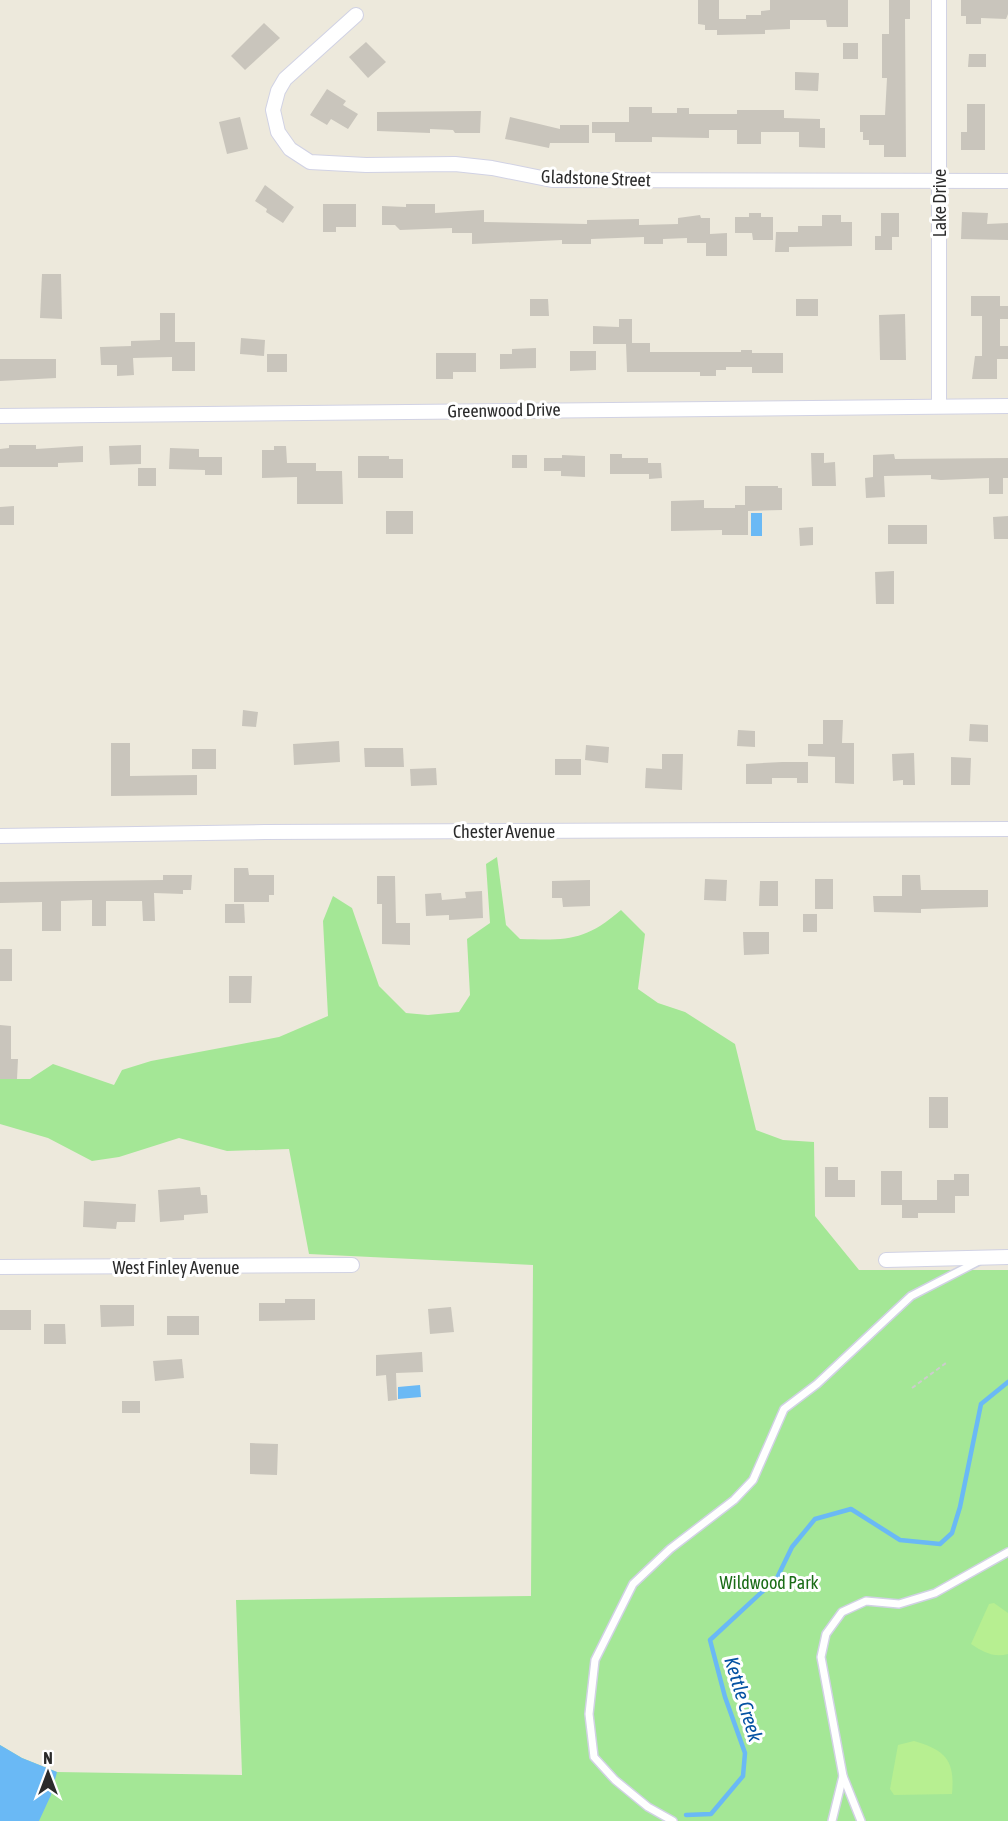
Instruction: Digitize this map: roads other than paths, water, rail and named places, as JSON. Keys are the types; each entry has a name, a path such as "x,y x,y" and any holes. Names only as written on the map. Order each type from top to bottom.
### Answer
{"street":[{"name":"Lake Drive","path":"939,0 939,406"},
{"name":"Gladstone Street","path":"356,15 285,79 278,91 273,110 278,132 290,149 310,162 366,165 454,164 492,168 552,180 1008,181"},
{"name":"Greenwood Drive","path":"0,416 1008,406"},
{"name":"Chester Avenue","path":"0,836 265,832 1008,829"},
{"path":"886,1260 1008,1257"},
{"name":"West Finley Avenue","path":"0,1268 352,1265"}],"lane":[{"path":"673,1821 648,1807 615,1780 594,1757 590,1714 595,1660 633,1584 670,1549 734,1500 753,1480 784,1409 817,1384 911,1296 984,1258"},
{"path":"861,1821 843,1776 821,1657 826,1634 842,1612 866,1601 899,1604 935,1593 1008,1552"},
{"path":"832,1821 843,1776"}],"water":[{"path":"751,513 762,513 762,536 751,536"},
{"path":"420,1385 421,1397 398,1399 398,1387"},
{"path":"0,1745 22,1758 57,1772 51,1795 39,1821 0,1821"}],"waterway":[{"name":"Kettle Creek","path":"686,1815 711,1814 743,1776 745,1753 725,1697 710,1640 777,1578 792,1547 815,1519 851,1509 900,1540 940,1544 952,1533 960,1507 981,1404 1008,1382"}],"park label":[{"name":"Wildwood Park","path":"769,1582"}]}
